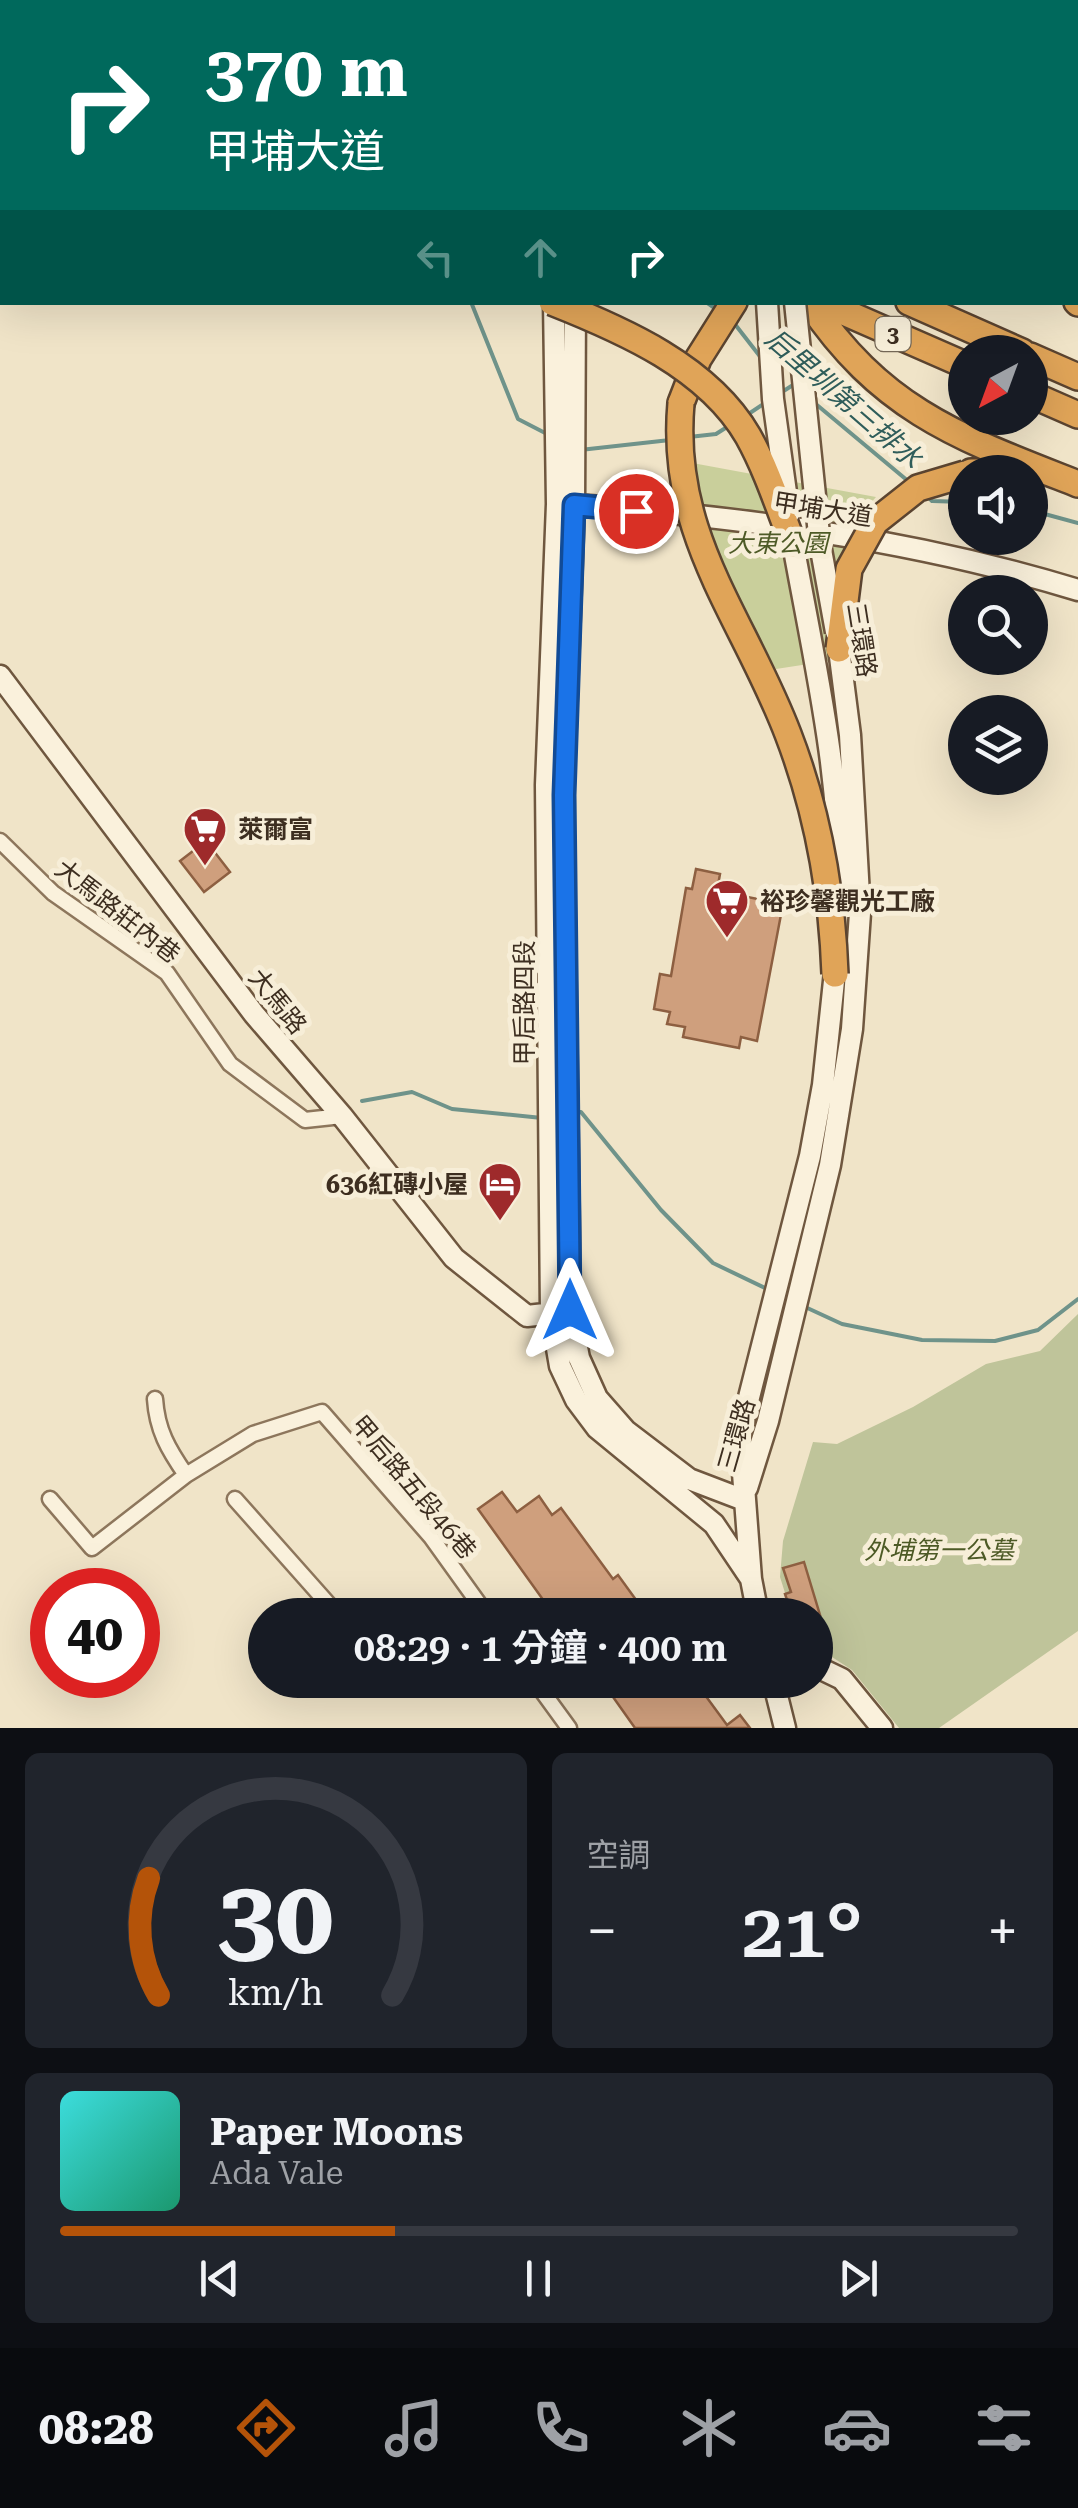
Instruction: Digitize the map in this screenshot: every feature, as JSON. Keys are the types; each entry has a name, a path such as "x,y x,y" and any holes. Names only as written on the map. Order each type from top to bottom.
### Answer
{"highway":[{"path":"560,305 630,336 692,375 720,402 746,434 793,544"},
{"path":"732,305 698,358 681,403 681,478 708,567 764,678 810,794 825,858 836,974"},
{"path":"811,305 847,350 894,398 936,425 1078,484"},
{"name":"3","path":"828,305 948,358"},
{"name":"3","path":"916,305 984,335"},
{"path":"1048,364 1078,377"},
{"path":"1048,402 1078,414"},
{"path":"839,649 849,569 875,522 918,488 948,479"},
{"path":"1048,484 1078,492"}],"street":[{"path":"553,305 565,430"},
{"path":"565,430 575,305"},
{"name":"三環路","path":"749,1453 744,1405 810,1156 823,1085 836,974 839,892 825,725 772,399 767,305"},
{"name":"三環路","path":"744,1500 749,1453 830,1165 852,1028 860,913 850,735 820,544 795,305"},
{"name":"甲后路四段","path":"565,430 565,504 546,785 560,1366 576,1400 598,1428 714,1524 751,1579"},
{"name":"甲埔大道","path":"565,504 837,534 967,560 1078,590"},
{"name":"大馬路","path":"0,676 254,1014 342,1116 454,1258 527,1316 561,1312"},
{"name":"大馬路莊內巷","path":"0,841 54,893 167,973 230,1064 305,1120 342,1116"},
{"name":"甲后路四段","path":"561,1312 597,1398 626,1430 690,1479 744,1500"},
{"path":"155,1399 156,1421 164,1443 186,1475"},
{"name":"甲后路五段46巷","path":"50,1499 92,1548 186,1475 253,1434 322,1412 430,1537 475,1598"},
{"path":"681,1495 712,1502 744,1500 755,1598"},
{"path":"235,1500 323,1598"},
{"path":"833,1674 842,1678 882,1728"},
{"path":"547,1698 568,1728"},
{"path":"778,1698 785,1728"}],"green space":[{"name":"大東公園","path":"687,462 876,497 862,514 844,553 828,661 776,669 715,559"},
{"name":"外埔第一公墓","path":"1078,1314 1078,1631 939,1728 899,1728 852,1670 833,1658 833,1598 787,1598 780,1577 783,1541 813,1442 837,1444 913,1407 986,1364 1040,1351"}],"building":[{"name":"萊爾富","path":"206,841 230,872 204,892 180,861"},
{"name":"裕珍馨觀光工廠","path":"696,869 720,874 717,891 783,904 757,1041 741,1037 739,1048 683,1037 685,1027 667,1024 670,1012 654,1009 660,974 671,976 686,888 692,889"},
{"path":"502,1492 517,1512 539,1496 552,1515 561,1508 613,1579 618,1575 635,1598 542,1598 478,1509"},
{"path":"804,1562 815,1598 786,1598 785,1594 791,1592 783,1568"},
{"path":"614,1698 707,1698 727,1725 740,1715 750,1728 635,1728"}],"waterway":[{"path":"472,305 518,419 549,435"},
{"name":"后里圳第三排水","path":"710,305 719,311"},
{"name":"后里圳第三排水","path":"734,323 762,359"},
{"path":"782,392 793,385"},
{"name":"后里圳第三排水","path":"811,400 908,481"},
{"path":"744,417 765,403"},
{"path":"689,437 716,434 727,427"},
{"path":"580,450 670,440"},
{"name":"后里圳第三排水","path":"927,496 932,501 948,501"},
{"name":"后里圳第三排水","path":"1048,515 1078,523"},
{"path":"362,1101 412,1092 452,1109 542,1118"},
{"path":"576,1113 581,1112 661,1210 713,1263 767,1289"},
{"path":"803,1306 842,1324 922,1340 995,1341 1038,1330 1078,1299"}],"place":[{"name":"萊爾富","path":"205,867"},
{"name":"裕珍馨觀光工廠","path":"727,939"},
{"name":"636紅磚小屋","path":"500,1222"}],"route":[{"path":"570,1310 564,795 574,505 636,511"}]}
